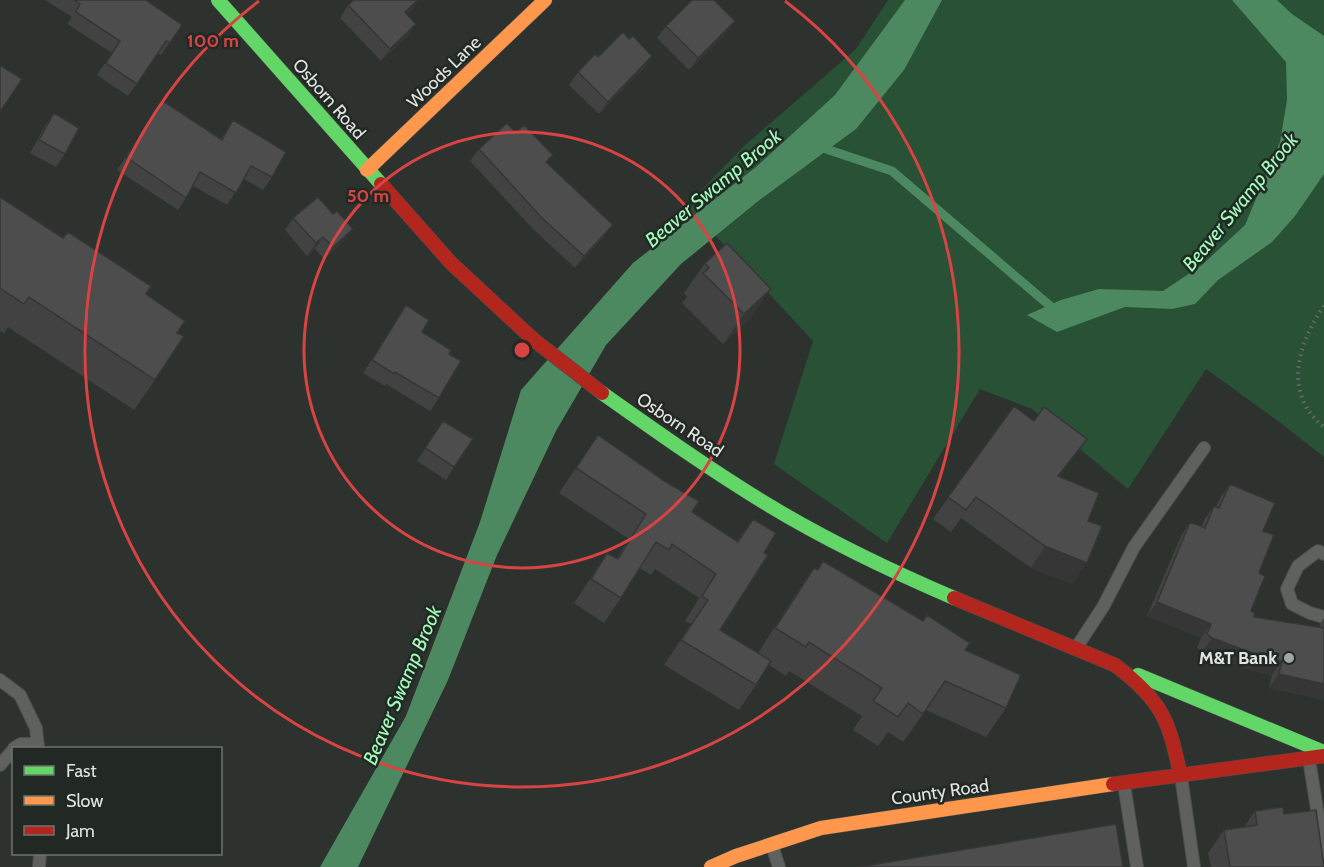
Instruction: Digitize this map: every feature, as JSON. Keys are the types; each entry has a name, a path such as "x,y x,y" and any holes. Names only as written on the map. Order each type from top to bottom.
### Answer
{"street":[{"name":"Osborn Road","path":"218,0 451,263 534,339 594,388 673,443 770,506 811,529 902,576 1114,665 1140,683 1157,701 1173,738 1180,774"},
{"name":"Woods Lane","path":"367,170 545,0"},
{"path":"1114,665 1324,754"},
{"name":"County Road","path":"711,867 736,856 821,828 1324,754"}],"lane":[{"path":"1075,649 1103,607 1134,548 1204,448"},
{"path":"1324,554 1318,551 1298,566 1287,589 1292,604 1310,613 1324,616"},
{"path":"0,680 20,695 36,728 38,746 21,744 17,747"},
{"path":"0,765 12,751"},
{"path":"1309,758 1324,853"},
{"path":"1180,774 1194,867"},
{"path":"1124,783 1137,867"},
{"path":"772,844 779,867"}],"path":[{"path":"1324,306 1312,322 1305,340 1298,381 1306,408 1324,427"}],"shaded area":[{"path":"888,0 1324,0 1324,457 1206,369 1128,489 1032,409 980,389 887,543 774,464 813,341 687,205 744,146 856,49"},
{"path":"905,0 942,0 904,70 856,129 757,202 681,264 606,345 556,431 497,555 448,680 358,867 320,867 406,716 480,522 521,390 633,263 756,167 835,95"},
{"path":"1232,0 1277,0 1292,14 1324,36 1324,174 1295,216 1272,242 1218,280 1195,304 1172,309 1125,307 1057,332 1027,315 1061,300 1099,289 1163,291 1202,265 1245,225 1280,142 1287,100 1286,62"}],"building":[{"path":"74,0 146,0 182,25 170,43 166,41 137,84 106,63 120,41 76,12 80,4"},
{"path":"354,0 418,0 405,12 416,24 390,49 348,5"},
{"path":"692,0 714,0 735,21 698,58 666,26"},
{"path":"623,32 629,39 633,36 652,56 608,102 578,72 595,54 598,57"},
{"path":"0,65 22,79 0,112"},
{"path":"163,101 222,140 233,120 286,152 272,177 251,166 236,193 200,172 186,198 126,157"},
{"path":"54,113 79,128 65,154 39,140"},
{"path":"507,123 516,133 524,125 553,155 546,162 613,225 584,256 542,218 479,149"},
{"path":"0,197 63,238 68,232 151,286 146,294 185,321 177,333 184,336 155,380 29,297 24,304 0,288"},
{"path":"318,197 333,214 337,211 353,229 333,247 323,237 316,243 293,218"},
{"path":"727,243 771,289 744,314 703,273 709,268 705,263"},
{"path":"406,305 429,320 422,332 451,350 449,354 461,361 439,398 372,360"},
{"path":"1014,406 1034,421 1044,407 1087,439 1058,476 1099,493 1088,521 1102,526 1087,563 1045,546 976,497 966,510 948,497"},
{"path":"443,421 473,439 454,467 425,448"},
{"path":"598,435 666,482 699,501 692,512 738,542 753,519 776,533 764,553 768,555 720,630 771,661 756,685 681,640 708,600 702,596 716,574 672,544 669,550 656,542 621,598 591,579 607,553 618,559 646,514 576,468"},
{"path":"1230,484 1275,503 1263,531 1274,535 1259,573 1265,576 1251,611 1255,613 1254,617 1324,628 1324,684 1279,674 1282,661 1260,656 1212,638 1207,634 1211,624 1157,602 1190,522 1205,528 1214,506 1219,508"},
{"path":"823,561 923,621 927,615 970,643 965,650 1021,675 1006,708 945,681 923,714 908,703 898,717 873,701 882,688 809,642 806,647 775,628 814,568 818,570"},
{"path":"1283,807 1284,814 1316,810 1324,867 1230,867 1224,830 1257,825 1255,811"},
{"path":"1116,824 1123,867 859,867"}],"waterway":[{"name":"Beaver Swamp Brook","path":"817,146 892,171 1056,311 1059,310"}],"traffic: fast":[{"path":"218,0 381,184"},
{"path":"602,393 748,493 792,519 860,555 954,598"},
{"path":"1138,675 1324,752"}],"traffic: slow":[{"path":"367,170 545,0"},
{"path":"711,867 736,856 821,828 1113,784"}],"traffic: jam":[{"path":"381,184 451,263 534,340 602,393"},
{"path":"954,598 1115,665 1131,677 1161,712 1172,739 1180,774"},
{"path":"1113,784 1324,756"}],"place":[{"name":"M&T Bank","path":"1289,658"}]}
